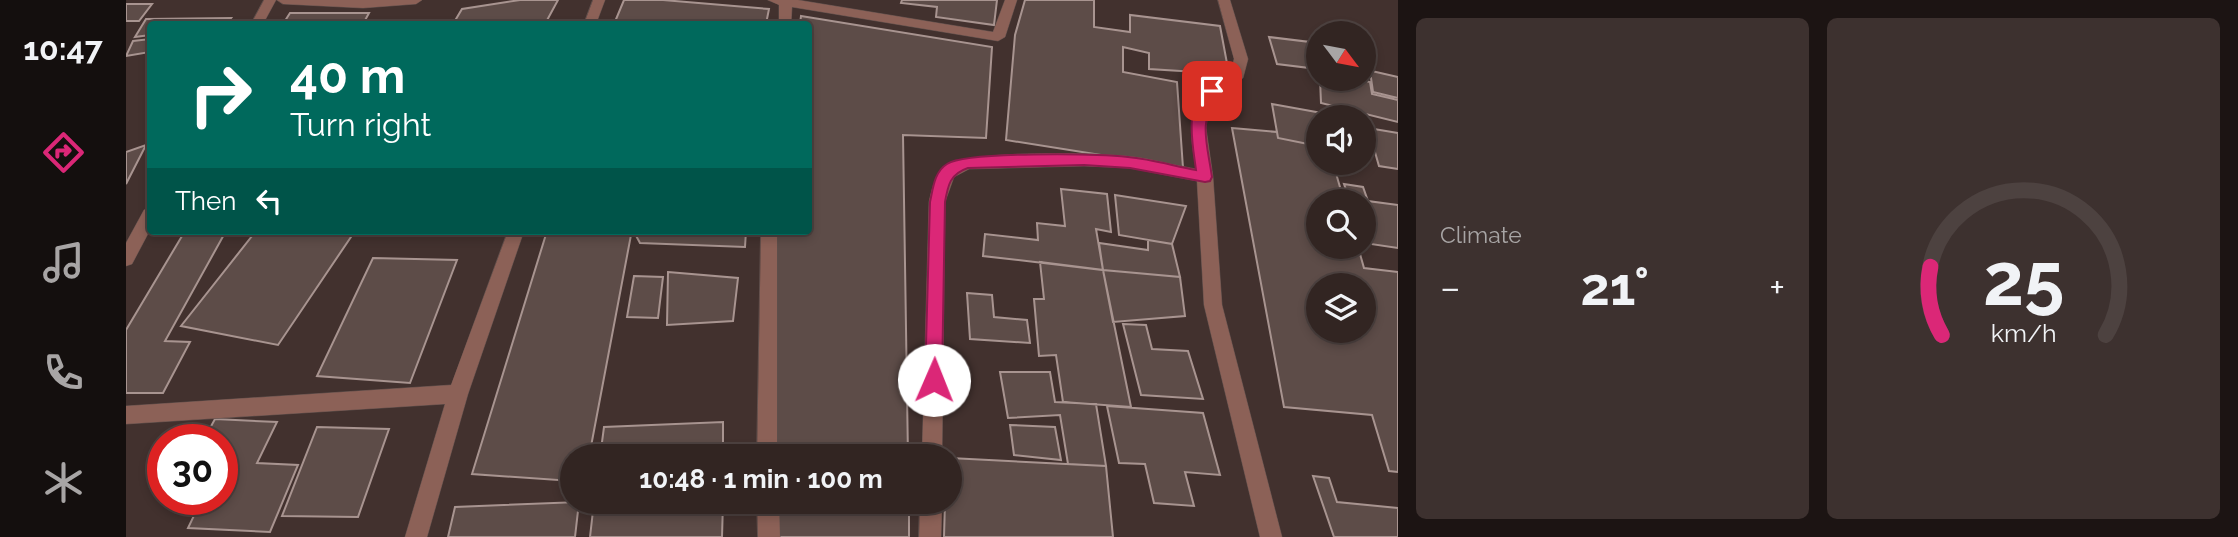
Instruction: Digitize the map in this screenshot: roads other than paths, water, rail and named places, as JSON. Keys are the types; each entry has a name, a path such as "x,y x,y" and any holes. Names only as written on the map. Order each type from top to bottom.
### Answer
{"street":[{"path":"259,21 270,0"},
{"path":"283,0 363,4 416,0"},
{"path":"591,21 599,0"},
{"path":"784,21 780,1 998,37 1011,0"},
{"path":"1224,0 1241,59 1238,75 1212,91 1202,105 1198,128 1205,177 1213,305 1271,537"},
{"path":"932,444 937,202 941,181 951,168 968,163 1084,160 1130,162 1205,177"},
{"path":"126,259 147,220"},
{"path":"416,537 458,394 515,235"},
{"path":"767,444 769,235"},
{"path":"126,415 458,394"},
{"path":"768,514 769,537"},
{"path":"930,537 931,514"}]}
